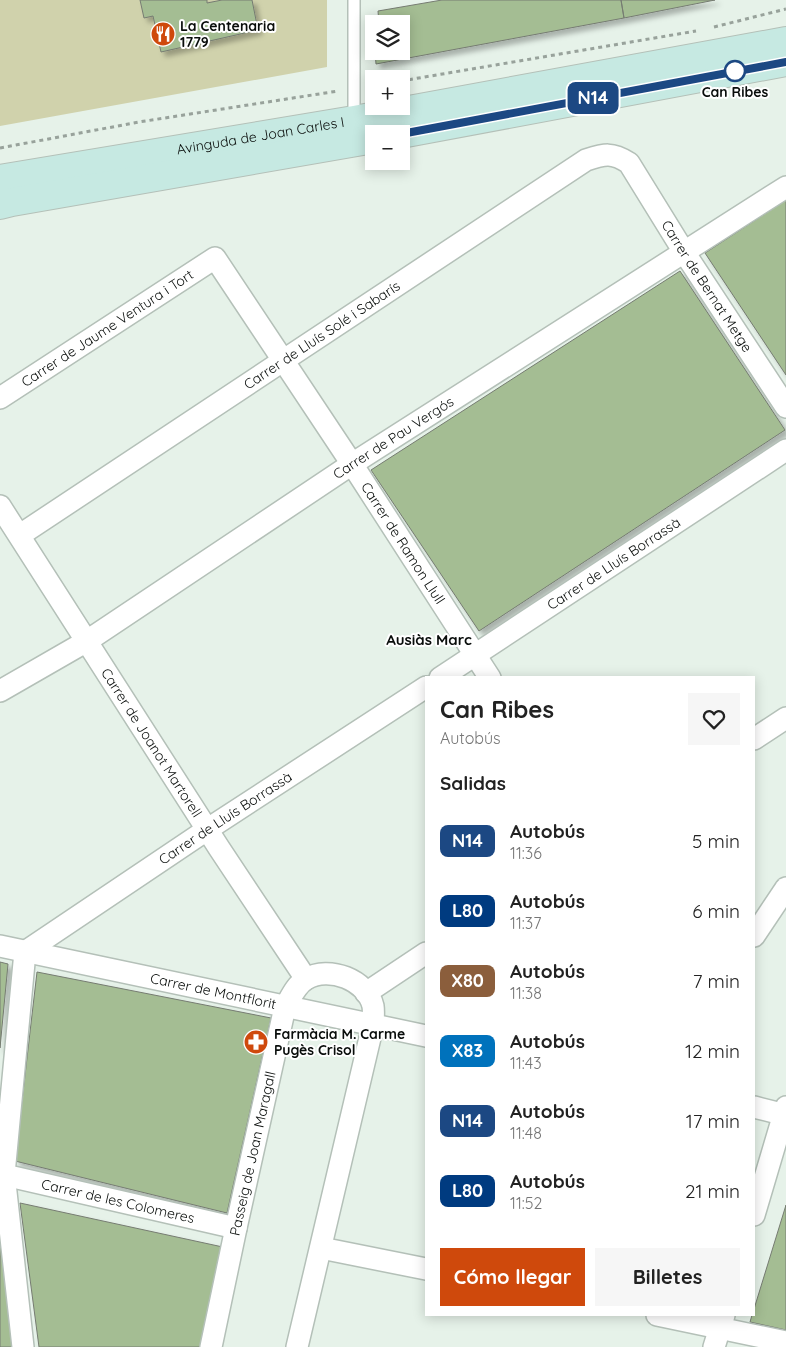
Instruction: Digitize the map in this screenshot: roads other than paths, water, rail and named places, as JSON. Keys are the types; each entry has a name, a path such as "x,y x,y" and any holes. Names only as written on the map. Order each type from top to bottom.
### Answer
{"main road":[{"name":"Avinguda de Joan Carles I","path":"0,179 354,120 786,41"},
{"path":"410,132 786,62"},
{"name":"Avinguda de Joan Carles I","path":"0,205 365,141"}],"street":[{"name":"Carrer de Lluís Solé i Sabarís","path":"20,535 586,160 604,154 618,156 629,163"},
{"name":"Carrer de Bernat Metge","path":"629,163 684,252 786,407"},
{"name":"Carrer de Pau Vergós","path":"0,691 87,642 352,464 786,187"},
{"name":"Carrer de Ramon Llull","path":"215,258 352,464 489,676"},
{"name":"Carrer de Jaume Ventura i Tort","path":"0,398 215,258"},
{"name":"Carrer de Lluís Borrassà","path":"443,676 786,450"},
{"name":"Carrer de Joanot Martorell","path":"0,506 306,979"},
{"name":"Carrer de Lluís Borrassà","path":"25,952 208,829 425,688"},
{"path":"755,738 786,718"},
{"path":"755,934 786,888"},
{"name":"Carrer de Montflorit","path":"0,946 425,1036"},
{"path":"23,1347 2,1174 25,952"},
{"path":"366,993 425,954"},
{"path":"297,1347 373,1026 373,1006 366,993 355,981 340,974 321,975 306,979"},
{"name":"Passeig de Joan Maragall","path":"211,1347 285,1007 294,992 306,979"},
{"path":"755,1107 785,1112 755,1212"},
{"name":"Carrer de les Colomeres","path":"2,1174 236,1228"},
{"path":"321,1248 425,1269"},
{"path":"661,1316 719,1330 786,1342"}],"lane":[{"path":"354,0 354,120"}],"place":[{"name":"La Centenaria 1779","path":"163,34"},
{"name":"Can Ribes","path":"735,71"},
{"name":"Farmàcia M. Carme Pugès Crisol","path":"256,1042"}],"district":[{"name":"Ausiàs Marc","path":"429,640"}]}
